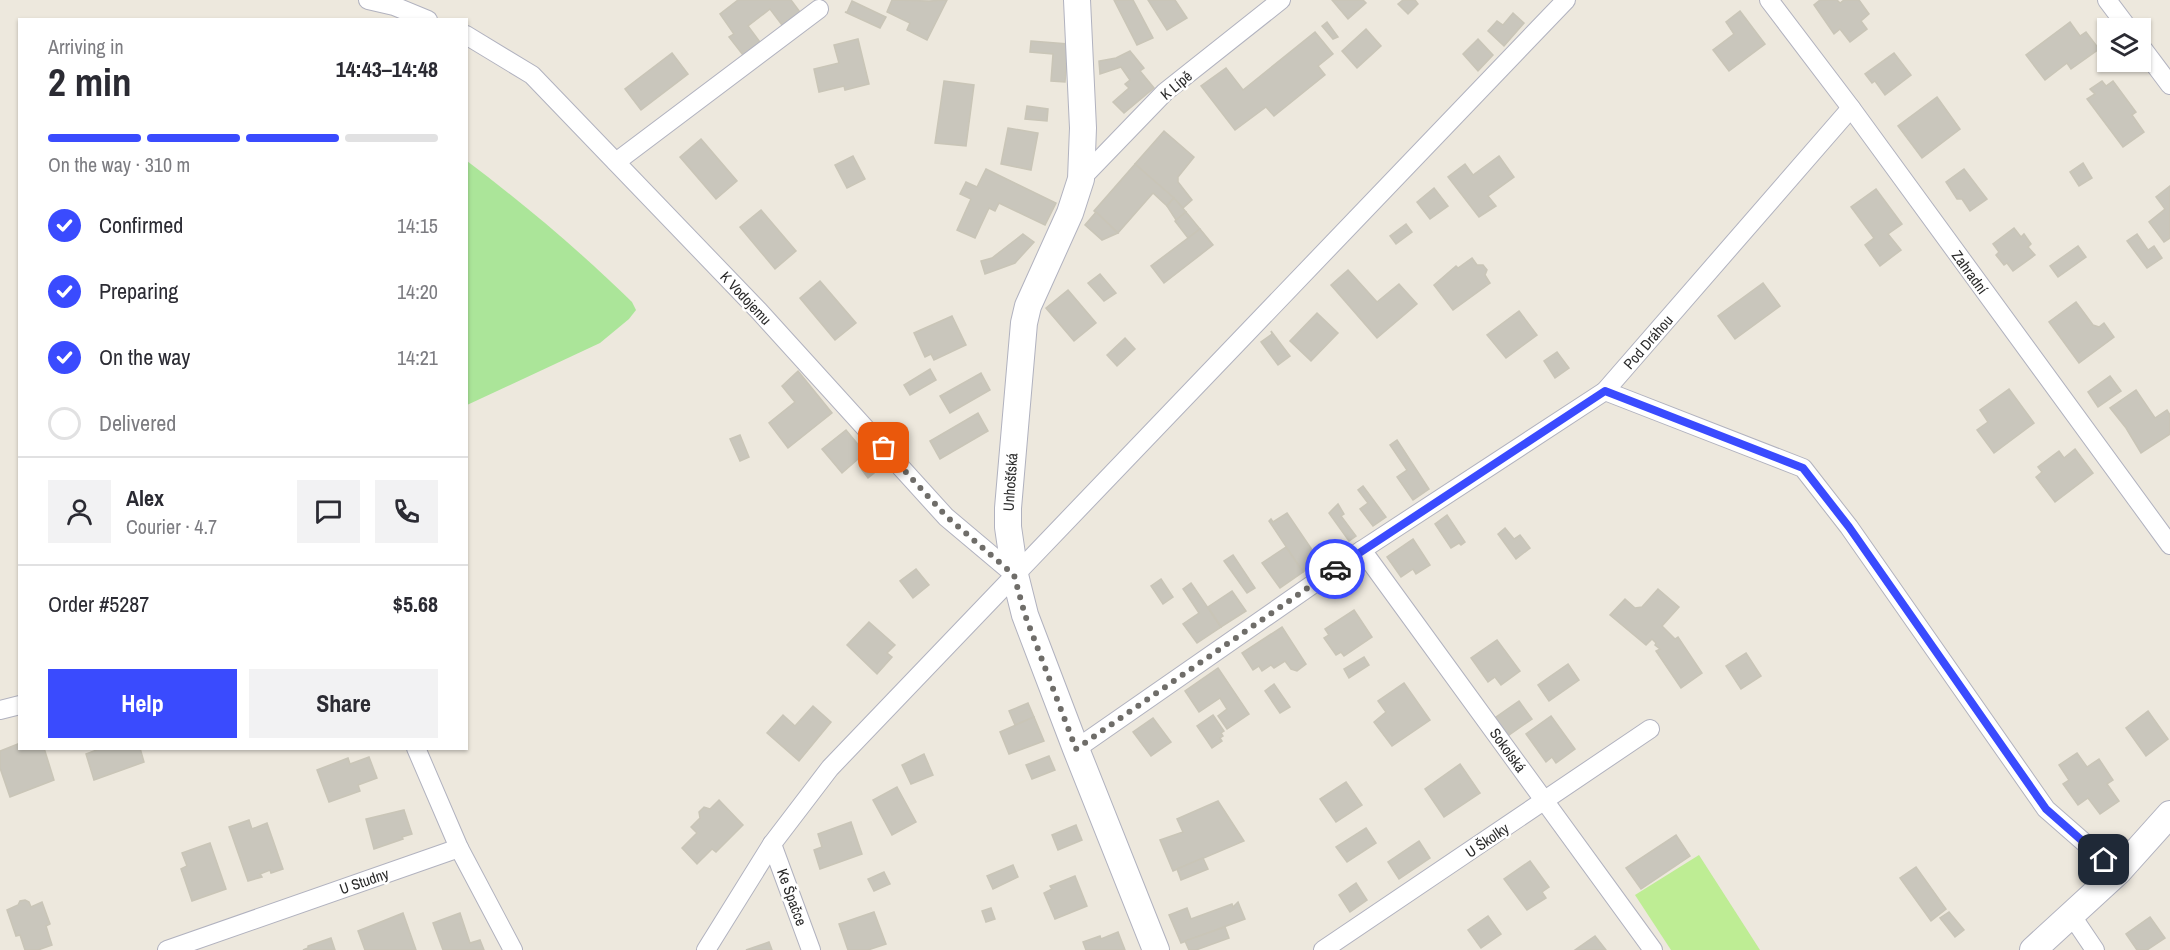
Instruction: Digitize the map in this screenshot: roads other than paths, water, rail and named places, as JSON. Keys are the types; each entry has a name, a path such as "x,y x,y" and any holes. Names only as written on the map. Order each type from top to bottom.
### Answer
{"main road":[{"name":"Unhošťská","path":"1077,0 1083,128 1081,179 1070,213 1028,306 1024,323 1008,527 1014,575 1025,615 1156,950"},
{"path":"2033,950 2118,872 2170,814"}],"street":[{"path":"368,0 394,6 423,18"},
{"name":"K Lípě","path":"1081,179 1165,92 1281,0"},
{"path":"706,950 772,844 830,768 1566,0"},
{"name":"Zahradní","path":"1769,0 1851,108 2170,545"},
{"path":"2107,0 2120,18"},
{"path":"616,162 819,9"},
{"name":"K Vodojemu","path":"468,36 532,75 759,311 946,516 1014,575"},
{"path":"2151,60 2170,85"},
{"name":"Pod Dráhou","path":"1076,749 1362,550 1605,391 1851,108"},
{"path":"1605,391 1803,468 1849,527 2046,809 2118,872"},
{"name":"Sokolská","path":"1362,550 1653,950"},
{"path":"0,710 18,706"},
{"name":"U Školky","path":"1323,950 1650,729"},
{"path":"418,750 459,848 513,950"},
{"name":"Ke Špačce","path":"772,844 811,950"},
{"name":"U Studny","path":"167,950 459,848"},
{"path":"2072,916 2096,950"}]}
